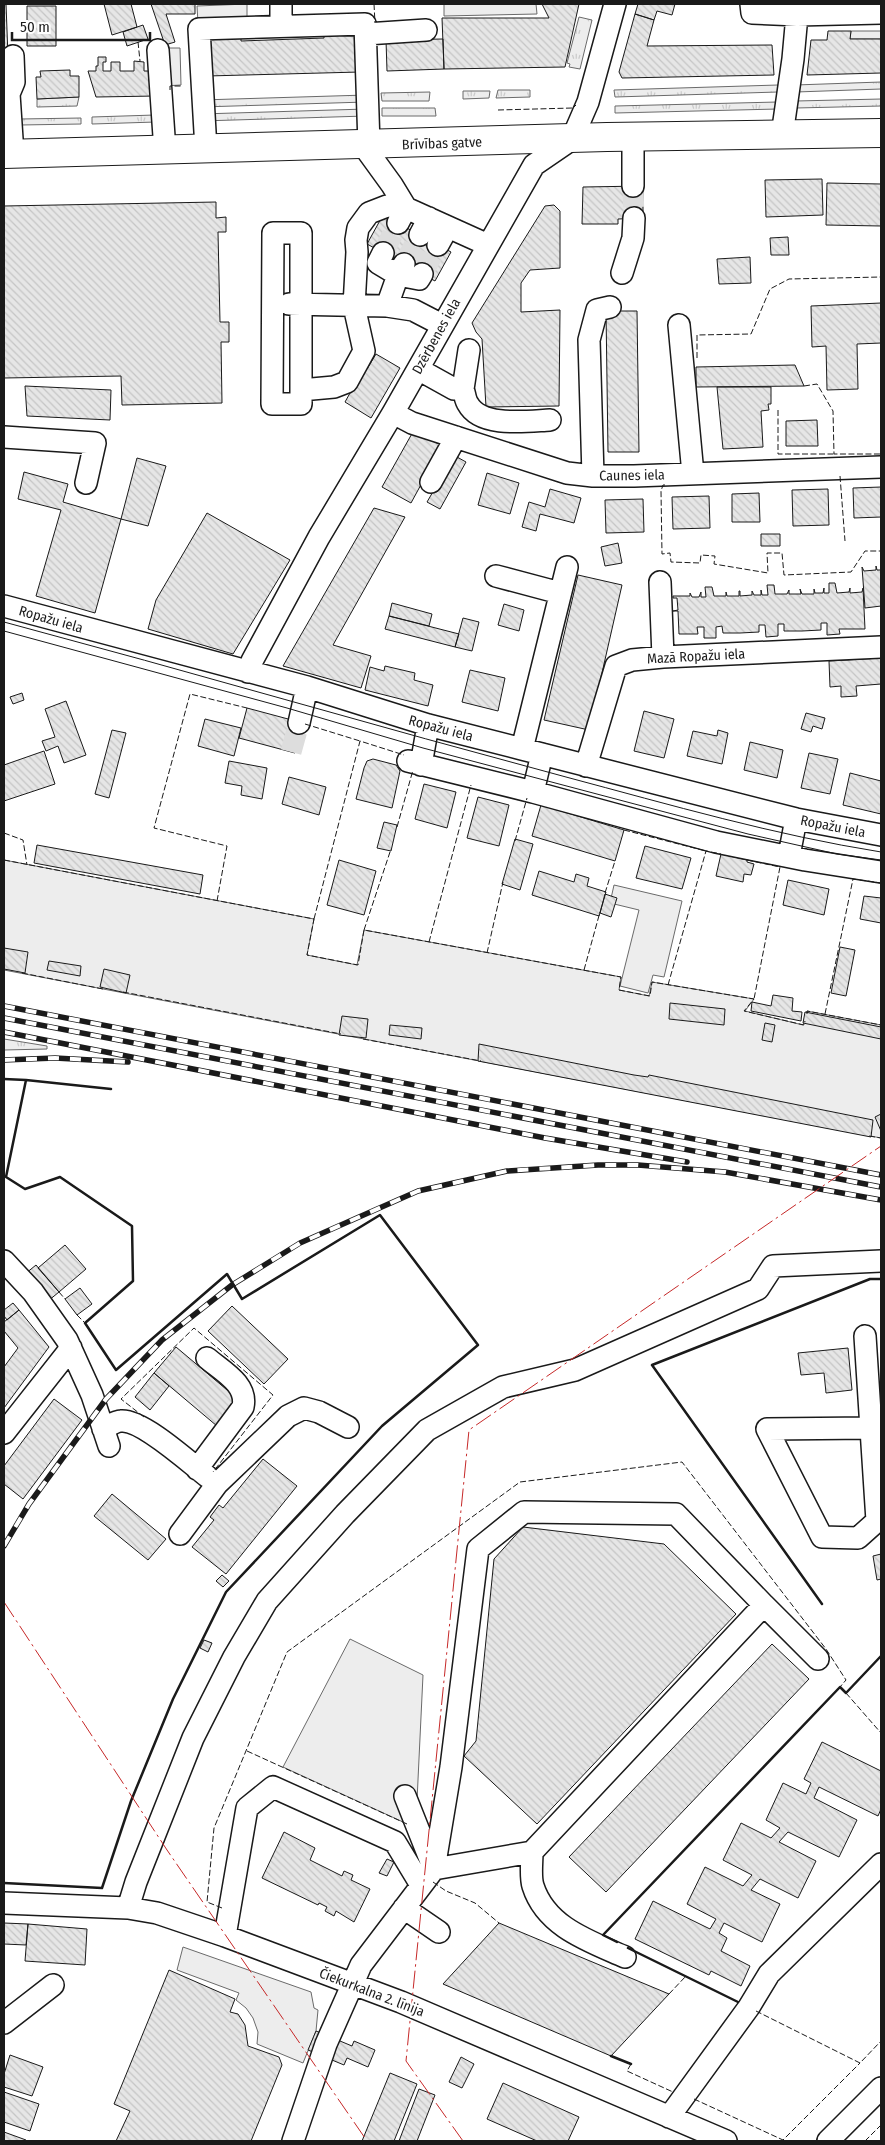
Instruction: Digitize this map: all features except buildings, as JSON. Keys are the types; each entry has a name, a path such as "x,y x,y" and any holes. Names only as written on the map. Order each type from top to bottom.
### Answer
{"highway":[{"name":"Brīvības gatve","path":"8,154 633,137 881,133"}],"street":[{"path":"281,4 281,25"},
{"path":"572,139 588,102 615,4"},
{"path":"751,4 752,13 797,23 826,28 881,28"},
{"path":"797,23 881,13"},
{"path":"782,135 797,23"},
{"path":"206,149 199,29 281,25 366,24 366,145 392,185 400,208"},
{"path":"366,34 426,30"},
{"path":"158,50 165,151"},
{"path":"8,154 9,94 14,82 13,56"},
{"path":"633,137 633,186"},
{"name":"Dzērbenes iela","path":"248,672 252,661 319,537 393,413 534,165 572,139"},
{"path":"301,390 334,387 347,382 364,351 354,306 356,240 358,228 369,213 387,206 400,208 440,232 488,245"},
{"path":"622,274 633,238 634,218"},
{"path":"273,233 301,234 302,304 301,404 272,404 273,233"},
{"path":"357,252 381,258 408,271 387,306"},
{"path":"273,304 387,306 413,310 442,325"},
{"path":"593,476 589,340 597,310 610,307"},
{"path":"680,325 693,474"},
{"path":"469,350 463,389 468,405 479,414 501,422 550,420"},
{"path":"418,369 454,389 463,389"},
{"name":"Caunes iela","path":"393,413 412,424 568,473 593,476 881,467"},
{"path":"4,437 95,443 86,483"},
{"path":"431,482 456,437"},
{"path":"533,792 532,752 560,593 567,567"},
{"path":"496,576 560,593"},
{"path":"660,582 663,657"},
{"name":"Ropažu iela","path":"4,606 308,687 428,725 796,819 881,835"},
{"name":"Mazā Ropažu iela","path":"586,766 616,666 632,660 663,657 881,647"},
{"path":"299,723 308,687"},
{"path":"428,725 414,763 533,792 716,842 881,872"},
{"path":"789,856 796,819"},
{"path":"4,1261 33,1292 67,1340 106,1438 119,1420 130,1421 144,1428 218,1484"},
{"path":"128,1908 136,1882 193,1738 234,1657 267,1601 345,1514 427,1430 504,1388 575,1370 758,1289 774,1266 881,1261"},
{"path":"865,1336 879,1521 858,1538 822,1537 767,1430 871,1428"},
{"path":"4,1433 71,1348"},
{"path":"197,1469 243,1407 245,1397 240,1385 206,1358"},
{"path":"180,1534 218,1484 288,1416 304,1408 320,1412 348,1427"},
{"path":"293,2141 326,2044 361,1965 428,1877 452,1767 478,1549 524,1512 676,1514 818,1658"},
{"path":"428,1877 532,1852 764,1605"},
{"path":"225,1936 247,1808 273,1786 395,1842 428,1877"},
{"path":"404,1796 428,1877"},
{"path":"532,1852 532,1886 551,1918 582,1938 625,1957"},
{"path":"669,2117 749,2007 769,1974 881,1864"},
{"name":"Čiekurkalna 2. līnija","path":"4,1903 128,1908 157,1913 225,1936 401,2002 726,2141"},
{"path":"404,1908 439,1932"},
{"path":"4,2024 53,1985"},
{"path":"828,2141 881,2088"}],"green space":[{"path":"579,17 592,20 580,69 569,67 570,64 567,63"},
{"path":"881,82 881,89 796,92 795,85"},
{"path":"778,85 778,92 615,97 614,90"},
{"path":"498,90 530,90 530,97 496,98"},
{"path":"463,91 490,91 489,98 463,99"},
{"path":"430,92 429,101 382,101 381,93"},
{"path":"366,95 366,102 201,107 201,100"},
{"path":"79,97 77,106 37,107 37,99"},
{"path":"881,99 881,106 796,108 796,101"},
{"path":"778,102 778,109 615,113 615,106"},
{"path":"382,108 435,108 436,116 382,116"},
{"path":"366,109 366,116 201,121 201,114"},
{"path":"155,115 156,122 92,124 92,117"},
{"path":"81,118 81,124 20,125 20,119"},
{"path":"4,1039 47,1046 47,1049 4,1050"}],"shaded area":[{"path":"247,4 247,21 198,23 197,6"},
{"path":"444,4 536,4 537,14 444,16"},
{"path":"851,31 881,31 881,39 850,39"},
{"path":"162,48 180,48 181,85 163,86"},
{"path":"4,860 314,919 307,955 357,965 364,930 621,977 619,990 649,996 652,982 754,999 745,1011 803,1025 807,1011 881,1025 881,1138 4,970"},
{"path":"614,885 682,901 664,977 653,975 648,993 620,986 639,910 610,903"},
{"path":"350,1639 423,1675 414,1827 283,1767"},
{"path":"183,1947 311,1992 314,2008 318,2010 316,2031 303,2063 257,2044 258,2032 253,2018 246,2008 236,2000 239,1993 177,1970"}],"tunnel":[{"path":"633,186 634,218"},
{"path":"383,253 398,223"},
{"path":"404,264 420,235"},
{"path":"422,274 438,245"},
{"path":"291,752 299,723"}],"tram line":[{"path":"4,622 684,809 801,837 881,852"},
{"path":"4,631 287,708 423,748 748,834 837,854 881,860"}],"railway":[{"path":"4,1006 881,1175"},
{"path":"4,1018 881,1187"},
{"path":"4,1032 545,1138 687,1162"},
{"path":"4,1060 55,1058 128,1062"},
{"path":"4,1546 29,1504 106,1399 162,1340 232,1285 300,1243 418,1191 507,1171 598,1165 638,1165 725,1172 881,1200"}],"fence":[{"path":"374,4 375,23"},
{"path":"138,42 140,61"},
{"path":"170,90 170,86 182,86"},
{"path":"498,110 573,108 576,105"},
{"path":"697,358 697,335 751,334 770,289 789,279 881,277"},
{"path":"804,386 817,384 833,411 834,454 881,454"},
{"path":"778,410 778,454 834,454"},
{"path":"840,476 845,541"},
{"path":"665,485 663,485 661,491 662,554 670,553 671,562 700,563 701,555 715,556 714,564 768,573 767,553 782,553 784,575 851,572 865,551 881,551"},
{"path":"217,901 227,846 154,828 190,694 247,708"},
{"path":"305,724 360,741"},
{"path":"314,919 360,741 404,755"},
{"path":"397,827 413,770"},
{"path":"429,942 471,785"},
{"path":"515,841 527,798"},
{"path":"624,830 706,851"},
{"path":"4,833 23,840 27,865"},
{"path":"364,930 391,849"},
{"path":"668,985 706,851 721,854"},
{"path":"4,860 314,919 307,955 358,965 364,930 621,977 619,990 650,996 652,982 754,999 744,1011 804,1025 805,1021"},
{"path":"747,860 780,867 754,999"},
{"path":"605,893 615,861"},
{"path":"825,1014 853,879 881,883"},
{"path":"487,953 503,882"},
{"path":"584,970 600,912"},
{"path":"22,973 103,989"},
{"path":"123,992 341,1034"},
{"path":"807,1014 807,1011 881,1025"},
{"path":"363,1039 481,1061"},
{"path":"869,1136 881,1138"},
{"path":"59,1292 65,1299"},
{"path":"77,1315 85,1323"},
{"path":"144,1417 121,1399 194,1328 273,1395 213,1472"},
{"path":"222,1908 207,1902 214,1828 287,1652 520,1482 682,1462 826,1649 846,1680 840,1687"},
{"path":"846,1693 881,1733"},
{"path":"247,1751 407,1824"},
{"path":"433,1882 446,1891 475,1903 499,1923"},
{"path":"669,1994 686,1976"},
{"path":"756,2011 860,2063 881,2041"},
{"path":"694,2099 783,2140 860,2063"},
{"path":"631,2064 627,2071 673,2092"},
{"path":"865,2141 881,2125"}],"wall":[{"path":"4,1079 26,1080 6,1177 25,1189 60,1177 132,1226 133,1281 85,1323 116,1370 227,1274 242,1299 380,1215 478,1345 382,1426 226,1592 173,1699 131,1801 102,1888 4,1883"},
{"path":"26,1080 111,1089"},
{"path":"822,1604 652,1365 870,1279 881,1279"},
{"path":"617,1942 603,1935 840,1687 846,1693 881,1656"},
{"path":"628,1948 738,2002"},
{"path":"611,2056 631,2064"}],"power":[{"path":"463,2141 406,2061 469,1430 881,1146"},
{"path":"4,1602 167,1850 367,2141"}]}
